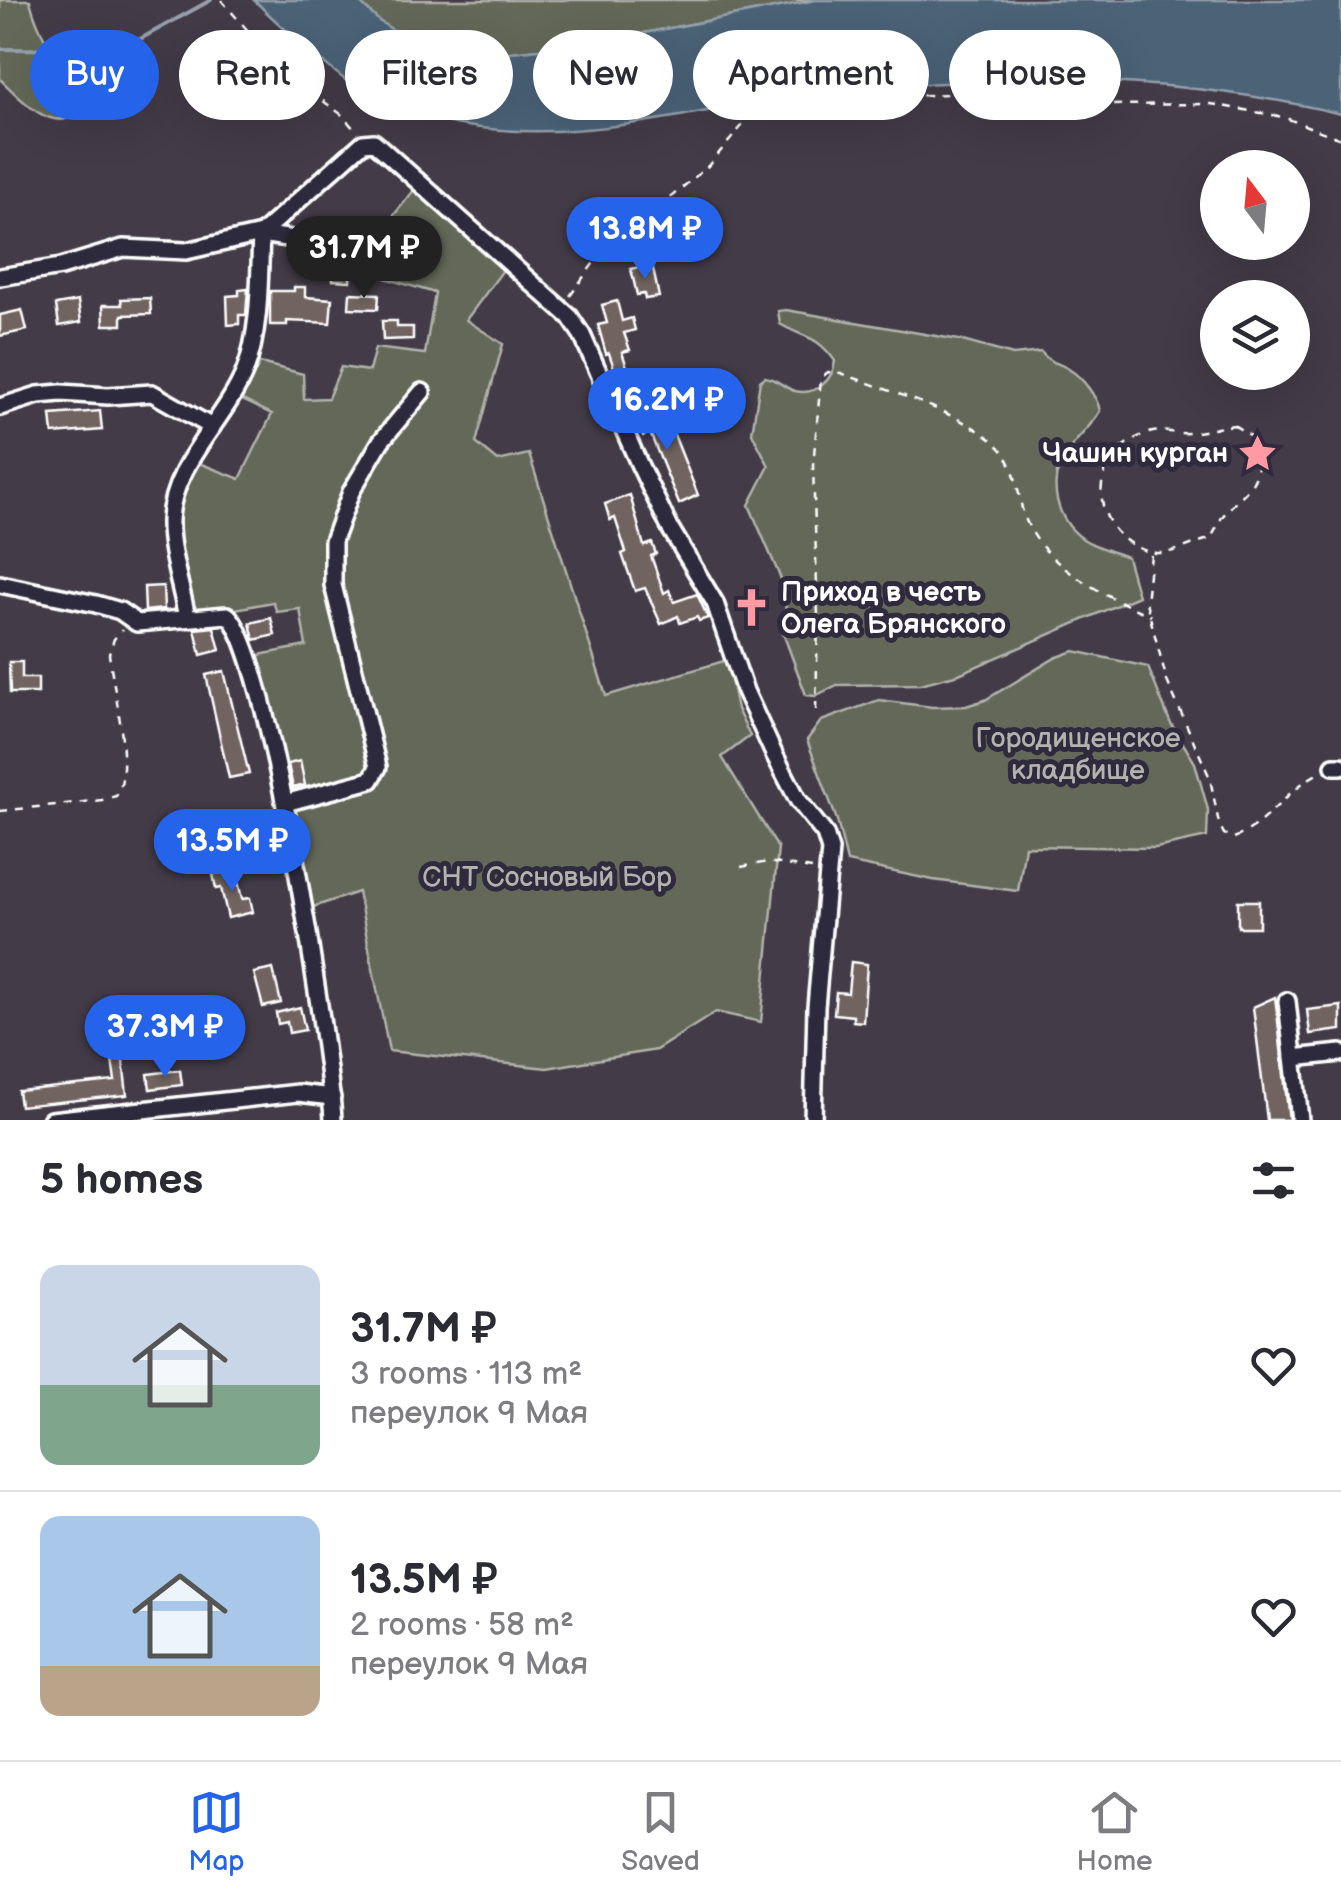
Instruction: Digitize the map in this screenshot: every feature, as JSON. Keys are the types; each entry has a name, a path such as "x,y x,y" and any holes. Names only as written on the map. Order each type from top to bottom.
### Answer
{"street":[{"path":"188,618 171,512 182,478 244,373 250,353 262,234 363,143 374,142 570,317 663,512 715,603 745,691 774,754 798,800 825,834 830,850 816,1008 813,1120"},
{"path":"0,278 61,267 122,248 186,251 262,234 331,245"},
{"path":"0,407 61,393 108,396 152,392 212,427"},
{"path":"285,803 376,776 378,766 333,585 333,541 351,492 381,440 422,392"},
{"path":"0,584 96,604 120,611 137,623 226,615 239,629 261,700 285,803 334,1120"},
{"path":"1287,1001 1300,1120"},
{"path":"1294,1058 1341,1053"},
{"path":"51,1120 298,1093 332,1097"}],"path":[{"path":"222,0 287,75 341,114 363,143"},
{"path":"570,317 570,295 623,222 659,207 708,166 748,119 840,100 969,90 1108,105 1210,104 1283,116 1341,139"},
{"path":"816,710 813,466 821,378 828,372 842,372 988,436 1011,462 1024,516 1035,538 1084,581 1150,616"},
{"path":"1234,426 1245,430 1256,440 1259,464 1246,494 1222,518 1210,539 1167,553 1151,552 1126,539 1101,505 1100,483 1117,452 1150,432 1188,433 1234,426"},
{"path":"1151,552 1146,602 1167,680 1210,778 1224,834 1234,838 1249,832 1304,781 1338,766"},
{"path":"0,810 78,804 116,796 122,788 123,758 109,654 114,638 137,623"},
{"path":"740,867 768,862 829,870"}],"green space":[{"path":"0,0 30,0 41,30 30,30 30,106 0,79"},
{"path":"357,0 816,0 660,30 533,30 533,50 513,52 513,30 393,30"},
{"name":"СНТ Сосновый Бор","path":"415,189 503,270 466,320 503,344 476,443 498,461 529,454 606,696 727,660 737,709 750,736 722,757 778,848 761,1022 716,1012 656,1050 547,1068 389,1051 358,892 307,909 259,655 306,646 300,609 277,612 273,602 192,612 186,603 176,526 180,500 199,463 240,479 272,414 240,399 260,363 303,374 304,399 328,398 341,367 369,371 375,348 425,354 435,293 351,268"},
{"path":"778,311 959,340 1013,355 1041,352 1075,373 1093,394 1100,411 1059,466 1057,500 1066,522 1083,539 1127,557 1138,596 959,674 920,684 837,685 815,696 806,695 783,633 787,593 749,505 769,466 752,433 760,381 765,377 795,391 810,391 827,380 834,368 835,361 816,341 780,324"},
{"name":"Городищенское кладбище","path":"1074,651 1148,667 1170,722 1195,763 1208,810 1207,837 1156,848 1025,846 1018,891 933,880 847,862 837,820 807,740 821,721 879,700 932,707 966,706 985,700 1055,658"}],"water":[{"path":"254,0 357,0 393,30 345,30 345,79 325,63 325,30 287,30"},
{"path":"816,0 1341,0 1341,114 1215,91 1121,83 1121,30 949,30 949,83 929,84 929,30 693,30 693,113 673,117 673,30 660,30"},
{"path":"533,50 533,120 653,120 539,131 436,120 513,120 513,52"}],"building":[{"path":"584,227 586,234 597,231 602,248 583,253 580,244 576,245 572,230"},
{"path":"335,256 352,257 350,281 333,280"},
{"path":"652,264 659,297 645,299 644,294 637,295 631,269"},
{"path":"294,287 305,287 305,297 332,299 330,323 287,321 287,325 270,325 270,291 294,291"},
{"path":"248,289 246,315 239,315 239,324 228,325 227,296"},
{"path":"350,293 379,294 378,309 349,308"},
{"path":"150,298 151,314 122,315 122,325 104,325 103,305 122,305 121,299"},
{"path":"78,301 81,322 59,326 56,305"},
{"path":"617,301 622,321 632,318 635,330 624,333 630,350 622,352 627,367 615,371 598,325 607,323 602,305"},
{"path":"22,310 27,330 0,336 0,315"},
{"path":"382,321 397,321 397,327 413,327 413,339 383,340"},
{"path":"644,404 647,410 655,407 667,435 673,432 698,495 679,504 650,433 643,436 631,411"},
{"path":"100,411 102,430 53,434 51,415"},
{"path":"630,495 644,546 652,543 656,554 651,556 664,593 669,590 674,602 697,594 708,618 680,623 678,616 661,624 645,588 635,591 615,518 610,520 605,504"},
{"path":"163,586 164,609 145,611 144,587"},
{"path":"271,618 275,635 254,640 250,623"},
{"path":"214,627 220,650 201,655 195,629"},
{"path":"9,662 22,662 22,678 38,678 38,693 10,693"},
{"path":"224,671 249,774 229,778 206,675"},
{"path":"300,761 305,785 293,788 288,764"},
{"path":"235,868 242,899 250,898 253,912 228,918 221,888 216,889 213,874"},
{"path":"1238,901 1259,901 1259,927 1238,927"},
{"path":"851,962 867,964 863,1022 853,1021 853,1016 834,1014 836,992 848,993"},
{"path":"273,969 281,1003 263,1007 254,973"},
{"path":"1275,997 1289,1120 1267,1120 1253,1007"},
{"path":"1341,1006 1341,1030 1310,1034 1307,1010"},
{"path":"300,1007 305,1030 289,1033 287,1022 278,1024 276,1013"},
{"path":"122,1052 127,1095 20,1106 18,1091 115,1081 111,1053"},
{"path":"180,1070 182,1085 150,1089 148,1074"}],"waterway":[{"path":"0,49 114,50 211,0"}],"place":[{"name":"Чашин курган","path":"1258,453"},
{"name":"Приход в честь Олега Брянского","path":"751,608"}]}
